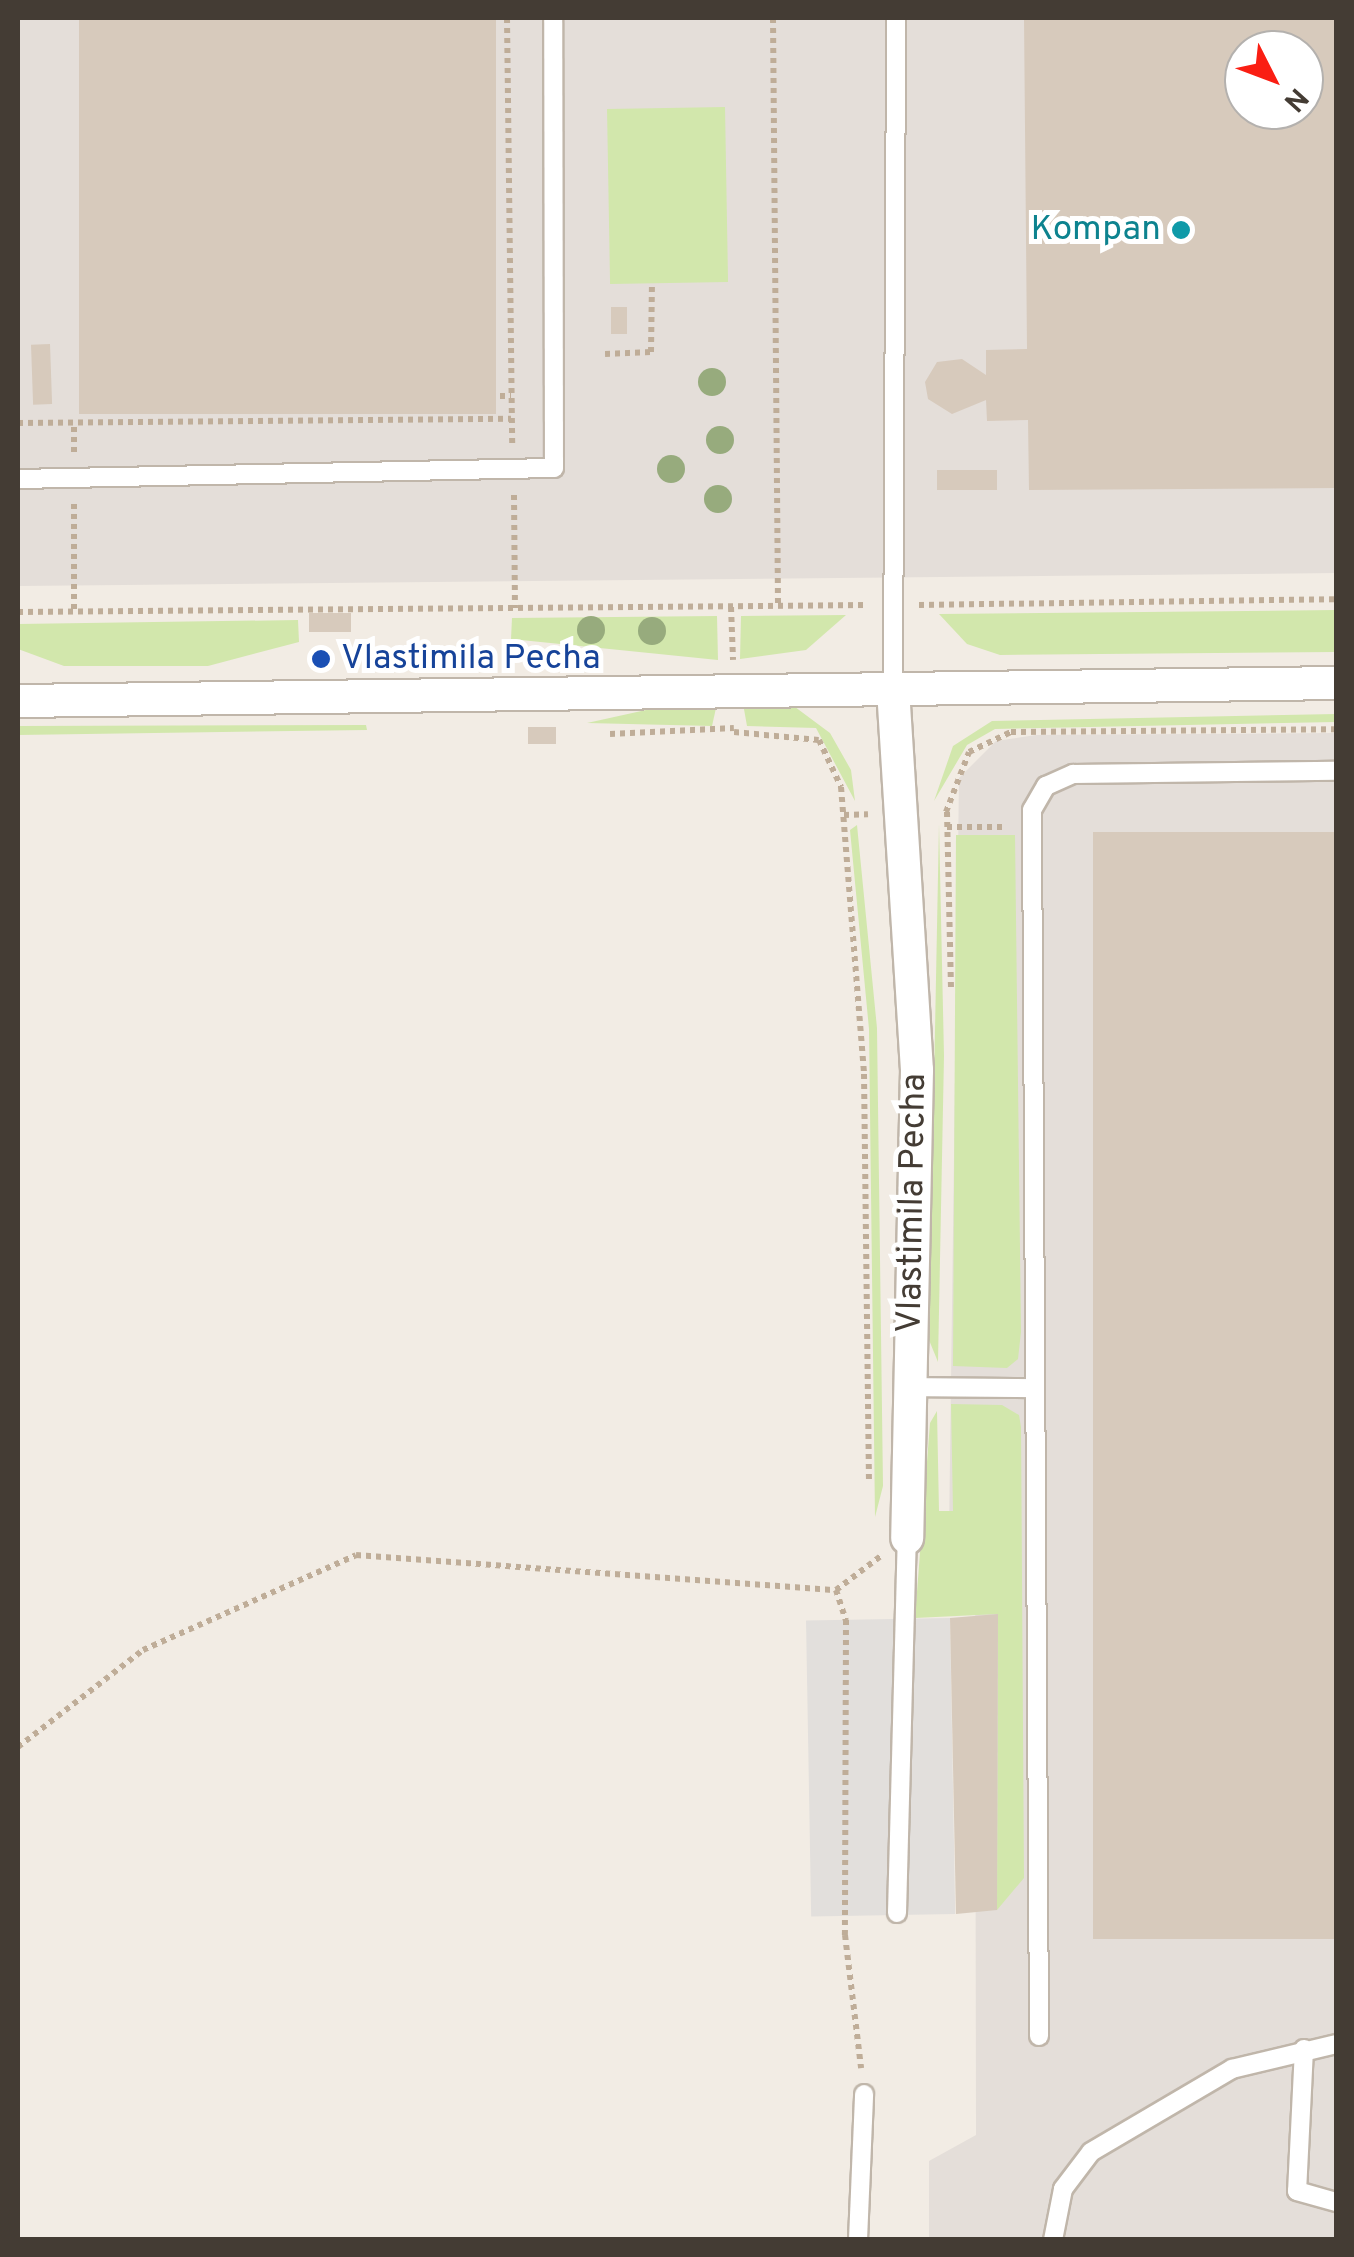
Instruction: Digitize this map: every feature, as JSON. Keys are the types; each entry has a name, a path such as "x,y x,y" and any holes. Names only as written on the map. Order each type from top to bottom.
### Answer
{"street":[{"path":"18,701 1336,683"},
{"name":"Vlastimila Pecha","path":"894,689 917,1070 907,1538"}],"lane":[{"path":"18,479 554,468 554,18"},
{"path":"894,689 896,18"},
{"path":"1040,2036 1032,827 1036,797 1073,774 1336,771"},
{"path":"910,1387 1035,1388"},
{"path":"897,1913 907,1538"},
{"path":"1053,2240 1063,2189 1091,2152 1232,2069 1336,2044"},
{"path":"1304,2049 1297,2191 1336,2202"},
{"path":"858,2240 864,2094"}],"path":[{"path":"507,18 512,445"},
{"path":"773,18 778,606"},
{"path":"606,354 651,352 652,282"},
{"path":"500,396 511,396"},
{"path":"489,410 489,419"},
{"path":"18,423 511,419"},
{"path":"74,423 74,454"},
{"path":"514,493 515,608"},
{"path":"74,497 74,612"},
{"path":"18,612 1336,599"},
{"path":"730,606 734,675"},
{"path":"933,812 947,812 969,752 1011,732 1336,729"},
{"path":"734,732 819,740 841,787 864,1074 869,1486"},
{"path":"948,827 1032,827"},
{"path":"18,1747 143,1650 356,1555 836,1590 907,1538"},
{"path":"870,1544 870,1564"},
{"path":"836,1590 846,1620 845,1935 864,2094"}],"shaded area":[{"path":"18,18 1336,18 1336,573 18,586"},
{"path":"1336,733 1336,2239 929,2240 929,2161 976,2135 975,1533 949,1534 959,778 996,741 1036,735"},
{"path":"950,1618 955,1914 811,1916 806,1621"}],"green space":[{"path":"725,107 728,282 610,284 607,109"},
{"path":"1336,610 1336,652 1000,655 967,644 939,614"},
{"path":"846,615 806,650 740,659 741,616"},
{"path":"717,616 718,660 511,639 512,618"},
{"path":"298,620 299,642 208,666 64,666 18,649 18,624"},
{"path":"742,698 791,704 830,733 851,770 855,801 816,728 747,726"},
{"path":"718,699 712,726 587,723 655,708"},
{"path":"1336,714 1336,722 995,729 967,745 934,801 953,746 992,721"},
{"path":"366,725 367,730 18,735 18,726"},
{"path":"939,824 944,1056 938,1362 929,1340"},
{"path":"857,825 877,1028 883,1486 875,1517 869,1029 850,830"},
{"path":"956,835 1015,835 1021,1332 1018,1359 1007,1368 953,1366"},
{"path":"951,1404 1002,1405 1019,1415 1021,1427 1024,1878 997,1910 998,1614 915,1618 930,1423 937,1411 939,1511 953,1511"}],"building":[{"path":"79,18 496,18 496,414 79,414"},
{"name":"Kompan","path":"1024,18 1336,18 1336,488 1029,490 1028,420 987,421 986,400 952,414 928,399 925,382 937,362 962,359 986,375 986,350 1027,349"},
{"path":"611,307 627,307 627,334 611,334"},
{"path":"50,344 52,404 33,405 31,345"},
{"path":"937,470 997,470 997,490 937,490"},
{"path":"309,613 351,613 351,632 309,632"},
{"path":"528,727 556,727 556,744 528,744"},
{"path":"1093,832 1336,832 1336,1939 1093,1939"},
{"path":"998,1614 997,1910 956,1914 950,1618"}],"place":[{"name":"Kompan","path":"1181,230"},
{"name":"Vlastimila Pecha","path":"321,659"}]}
